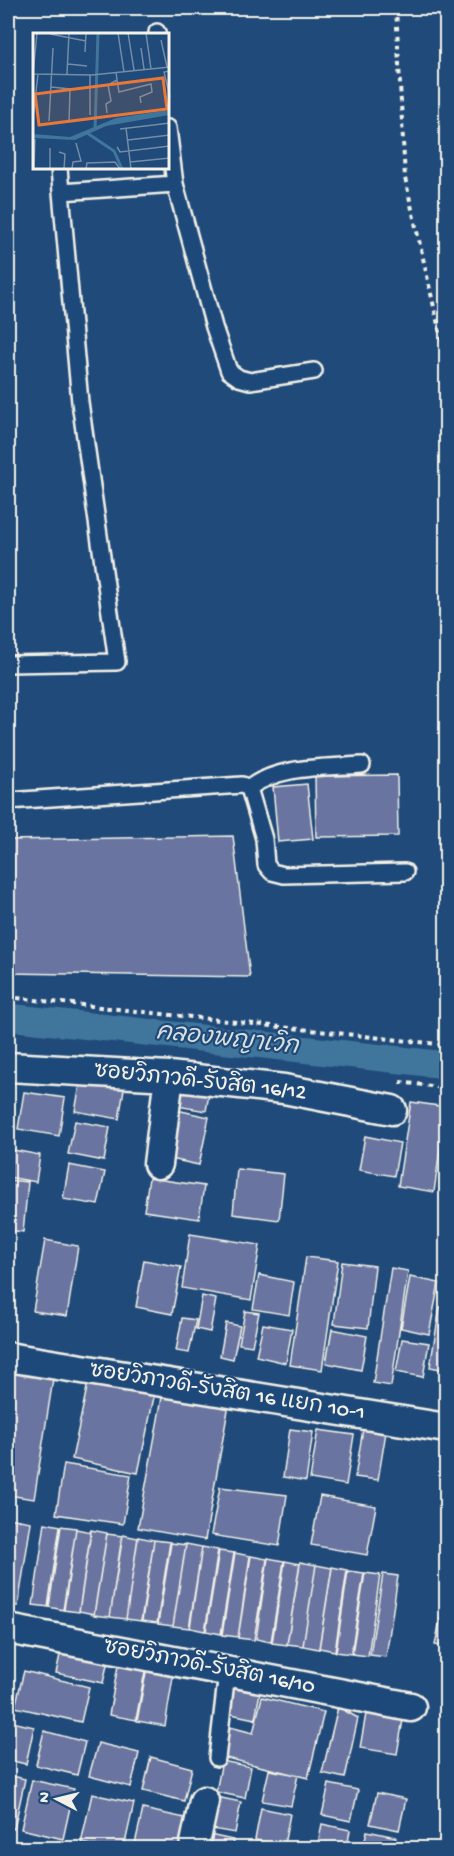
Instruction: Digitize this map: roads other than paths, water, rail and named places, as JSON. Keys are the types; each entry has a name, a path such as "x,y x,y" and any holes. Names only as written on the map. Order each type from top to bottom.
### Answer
{"street":[{"name":"ซอยวิภาวดี-รังสิต 16/12","path":"8,1067 169,1076 285,1089 392,1110"},
{"path":"158,1164 169,1076"},
{"name":"ซอยวิภาวดี-รังสิต 16 แยก 10-1","path":"8,1358 447,1428"},
{"name":"ซอยวิภาวดี-รังสิต 16/10","path":"8,1629 411,1707"},
{"path":"194,1848 204,1801"}],"lane":[{"path":"170,144 175,184 214,327 229,371 239,378 250,381 314,371"},
{"path":"8,664 117,663 80,402 59,170"},
{"path":"61,192 175,184"},
{"path":"8,801 231,784 249,788 266,776 280,773 362,765"},
{"path":"249,788 264,839 266,866 272,872 284,875 405,872"},
{"path":"217,1758 227,1672"}],"waterway":[{"name":"คลองพญาเวิก","path":"8,1017 446,1065"}]}
